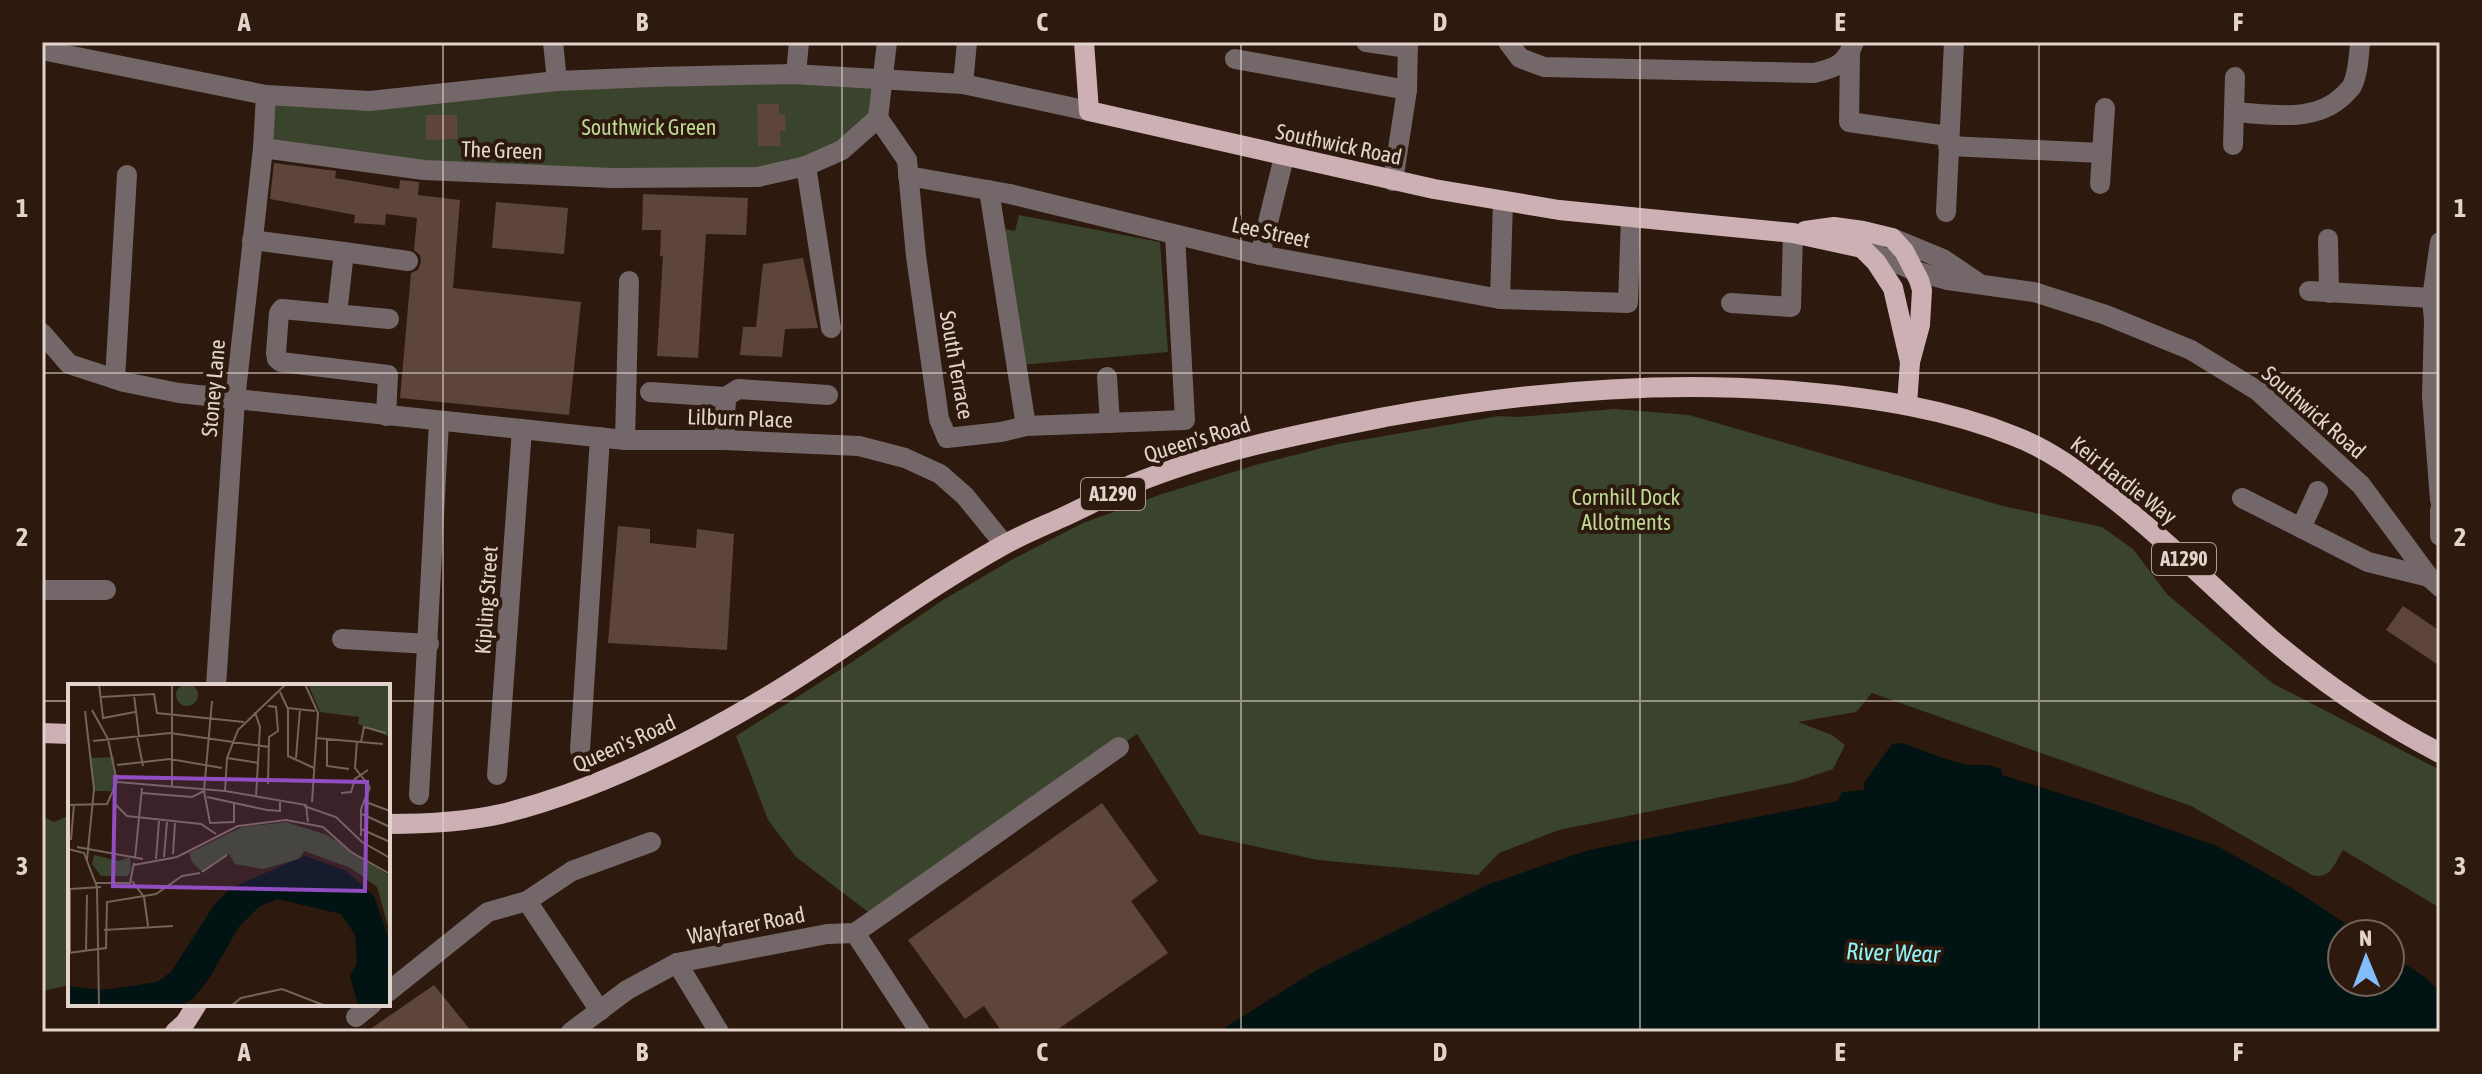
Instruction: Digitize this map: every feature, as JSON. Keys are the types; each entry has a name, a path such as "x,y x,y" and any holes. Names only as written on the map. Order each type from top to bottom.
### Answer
{"main road":[{"path":"1084,42 1089,111"},
{"name":"Southwick Road","path":"1089,111 1393,181 1503,201 1559,210 1793,233"},
{"path":"1793,233 1834,227 1892,238 1904,251 1922,290 1920,325 1910,362 1907,404"},
{"path":"1793,233 1862,248 1876,262 1893,288 1910,362"},
{"name":"Queen's Road","path":"390,824 435,823 498,815 626,771 693,739 773,693 1004,544 1134,484 1224,453 1311,432 1460,403 1625,388 1696,386 1774,389 1907,404"},
{"name":"Keir Hardie Way","path":"1907,404 2014,436 2061,457 2143,521 2270,637 2337,693 2440,753"},
{"path":"42,733 68,734"},
{"path":"185,1029 196,1006"}],"street":[{"path":"553,42 557,81"},
{"path":"796,74 799,42"},
{"path":"878,118 887,42"},
{"path":"963,84 967,42"},
{"path":"1366,42 1408,45 1407,90 1393,181"},
{"path":"1508,42 1520,58 1544,67 1814,73 1834,68 1852,48"},
{"path":"1946,212 1954,42"},
{"path":"2234,112 2314,114 2333,106 2352,87 2360,42"},
{"path":"1852,48 1849,122 1948,141 2102,153"},
{"path":"42,50 266,95"},
{"path":"1235,59 1407,90"},
{"name":"Southwick Road","path":"266,95 370,101 557,81 796,74 963,84 1089,111"},
{"path":"2233,145 2235,77"},
{"name":"Stoney Lane","path":"216,684 235,400 266,95"},
{"path":"2100,184 2105,108"},
{"name":"The Green","path":"263,148 424,170 612,178 758,177 806,166 842,150 878,118"},
{"name":"South Terrace","path":"878,118 907,160 936,404 947,438 1026,426 1185,420 1175,235"},
{"path":"1260,255 1284,157"},
{"path":"806,166 831,328"},
{"path":"115,379 127,175"},
{"name":"Lee Street","path":"908,176 989,190 1260,255 1500,299 1628,303 1631,217"},
{"path":"989,190 1026,426"},
{"path":"1500,299 1503,201"},
{"path":"1731,303 1791,307 1793,233"},
{"name":"Southwick Road","path":"1892,238 1943,259 1980,284"},
{"path":"2328,239 2319,292 2432,298"},
{"path":"252,240 408,261"},
{"name":"Southwick Road","path":"1862,248 1915,271 1948,280 2034,292 2106,315 2191,350 2258,391 2361,485 2435,582"},
{"path":"2439,248 2432,298 2437,322 2440,500"},
{"path":"337,314 344,252"},
{"path":"625,440 629,281"},
{"path":"386,416 388,375 277,359 279,313 282,309 389,319"},
{"name":"Lilburn Place","path":"42,333 69,364 115,379 179,393 625,440 724,440 859,446 905,458 940,474 965,496 1004,544"},
{"path":"1107,377 1110,423"},
{"path":"650,392 726,397 738,389 828,395"},
{"path":"724,440 726,397"},
{"path":"419,795 439,422"},
{"name":"Kipling Street","path":"497,775 522,429"},
{"path":"580,750 600,437"},
{"path":"2301,528 2318,491"},
{"path":"2242,498 2368,562 2435,582"},
{"path":"2439,534 2440,510"},
{"path":"42,590 106,590"},
{"path":"342,639 429,644"},
{"path":"205,684 218,655"},
{"path":"920,1032 855,933 1119,747"},
{"path":"390,990 488,912 527,901 572,871 651,842"},
{"path":"527,901 600,1011"},
{"name":"Wayfarer Road","path":"571,1032 627,990 677,963 827,934 855,933"},
{"path":"677,963 719,1032"}],"green space":[{"name":"Southwick Green","path":"883,79 878,118 806,166 612,178 263,148 266,95 454,94"},
{"path":"1019,215 1160,242 1168,352 1021,365 1000,228 1015,231"},
{"name":"Cornhill Dock Allotments","path":"1615,409 1689,415 2003,506 2102,527 2133,549 2167,594 2272,683 2440,770 2440,908 2343,850 2328,873 2312,875 2191,806 1872,693 1856,712 1798,722 1832,735 1845,745 1833,769 1795,782 1559,830 1499,853 1478,875 1318,860 1199,834 1137,734 876,918 796,857 768,820 736,736 943,600 1083,523 1162,494 1338,444 1499,416"},
{"path":"42,816 54,822 68,816 68,985 42,991"}],"water":[{"name":"River Wear","path":"1903,743 1957,762 2002,769 2002,775 2217,846 2292,888 2337,918 2326,918 2326,998 2406,998 2406,965 2440,991 2440,1032 1218,1032 1315,971 1489,884 1589,850 1838,801 1842,792 1864,790 1864,783 1892,744"}],"building":[{"path":"757,104 779,104 779,114 785,114 786,131 780,131 781,146 758,146"},
{"path":"426,115 457,115 457,139 426,140"},
{"path":"274,163 336,171 335,178 399,189 400,180 419,182 418,195 460,200 453,288 581,302 569,415 400,398 411,273 418,270 421,262 420,255 414,250 417,218 386,214 385,225 354,223 355,215 270,199"},
{"path":"643,194 748,198 746,235 706,234 698,358 657,356 663,255 660,257 661,230 642,230"},
{"path":"496,202 568,208 564,254 492,248"},
{"path":"803,258 818,328 785,329 782,357 740,355 743,327 756,327 763,264"},
{"path":"618,526 650,529 650,543 696,548 697,529 734,534 727,650 608,643"},
{"path":"2403,606 2440,631 2440,666 2386,630"},
{"path":"1102,803 1158,881 1131,901 1168,953 1054,1032 1002,1032 984,1006 965,1019 908,940"},
{"path":"434,985 472,1032 366,1032"}]}
